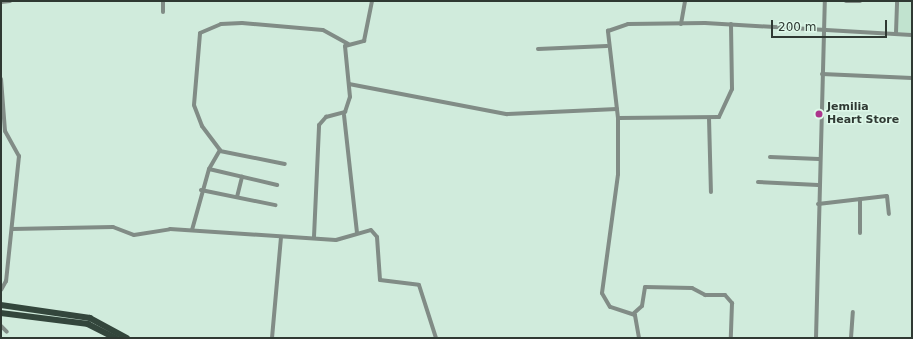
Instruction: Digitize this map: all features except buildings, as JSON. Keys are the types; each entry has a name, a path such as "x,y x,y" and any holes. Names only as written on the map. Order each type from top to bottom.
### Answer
{"main road":[{"path":"1,305 90,318 127,338"},
{"path":"1,313 88,324 116,338"}],"street":[{"path":"1,2 10,1"},
{"path":"163,1 163,12"},
{"path":"192,230 201,190 209,169 220,151 219,144 202,126 193,103 198,41 203,31 221,24 242,23 323,30 348,44 364,41 372,1"},
{"path":"681,24 685,1"},
{"path":"816,338 818,185 825,1"},
{"path":"846,1 860,1"},
{"path":"896,33 897,1"},
{"path":"633,314 610,307 602,293 618,174 618,118 607,46 607,34 613,27 681,24 731,24 823,27 912,35"},
{"path":"618,118 709,118 721,116 725,98 731,91 731,24"},
{"path":"348,44 345,48 349,84 349,101 344,115 357,232"},
{"path":"538,49 607,46"},
{"path":"822,74 912,78"},
{"path":"1,79 5,132 19,156 6,281 1,290"},
{"path":"349,84 507,114 617,109"},
{"path":"314,237 319,125 326,117 344,115"},
{"path":"709,118 711,192"},
{"path":"220,151 285,164"},
{"path":"770,157 819,159"},
{"path":"209,169 277,185"},
{"path":"237,197 242,176"},
{"path":"758,182 818,185"},
{"path":"201,190 274,205"},
{"path":"818,204 888,196 889,214"},
{"path":"860,199 860,233"},
{"path":"12,230 113,227 137,235 165,229 281,238 314,237 340,240 357,232 371,230 377,237 382,282 420,286 436,338"},
{"path":"272,338 281,238"},
{"path":"633,314 642,306 644,287 696,288 705,295 725,295 732,303 731,338"},
{"path":"851,338 853,312"},
{"path":"633,314 639,338"},
{"path":"1,326 7,332"}],"shaded area":[{"path":"899,1 912,1 912,33 898,32"}],"place":[{"name":"Jemilia Heart Store","path":"819,114"}]}
